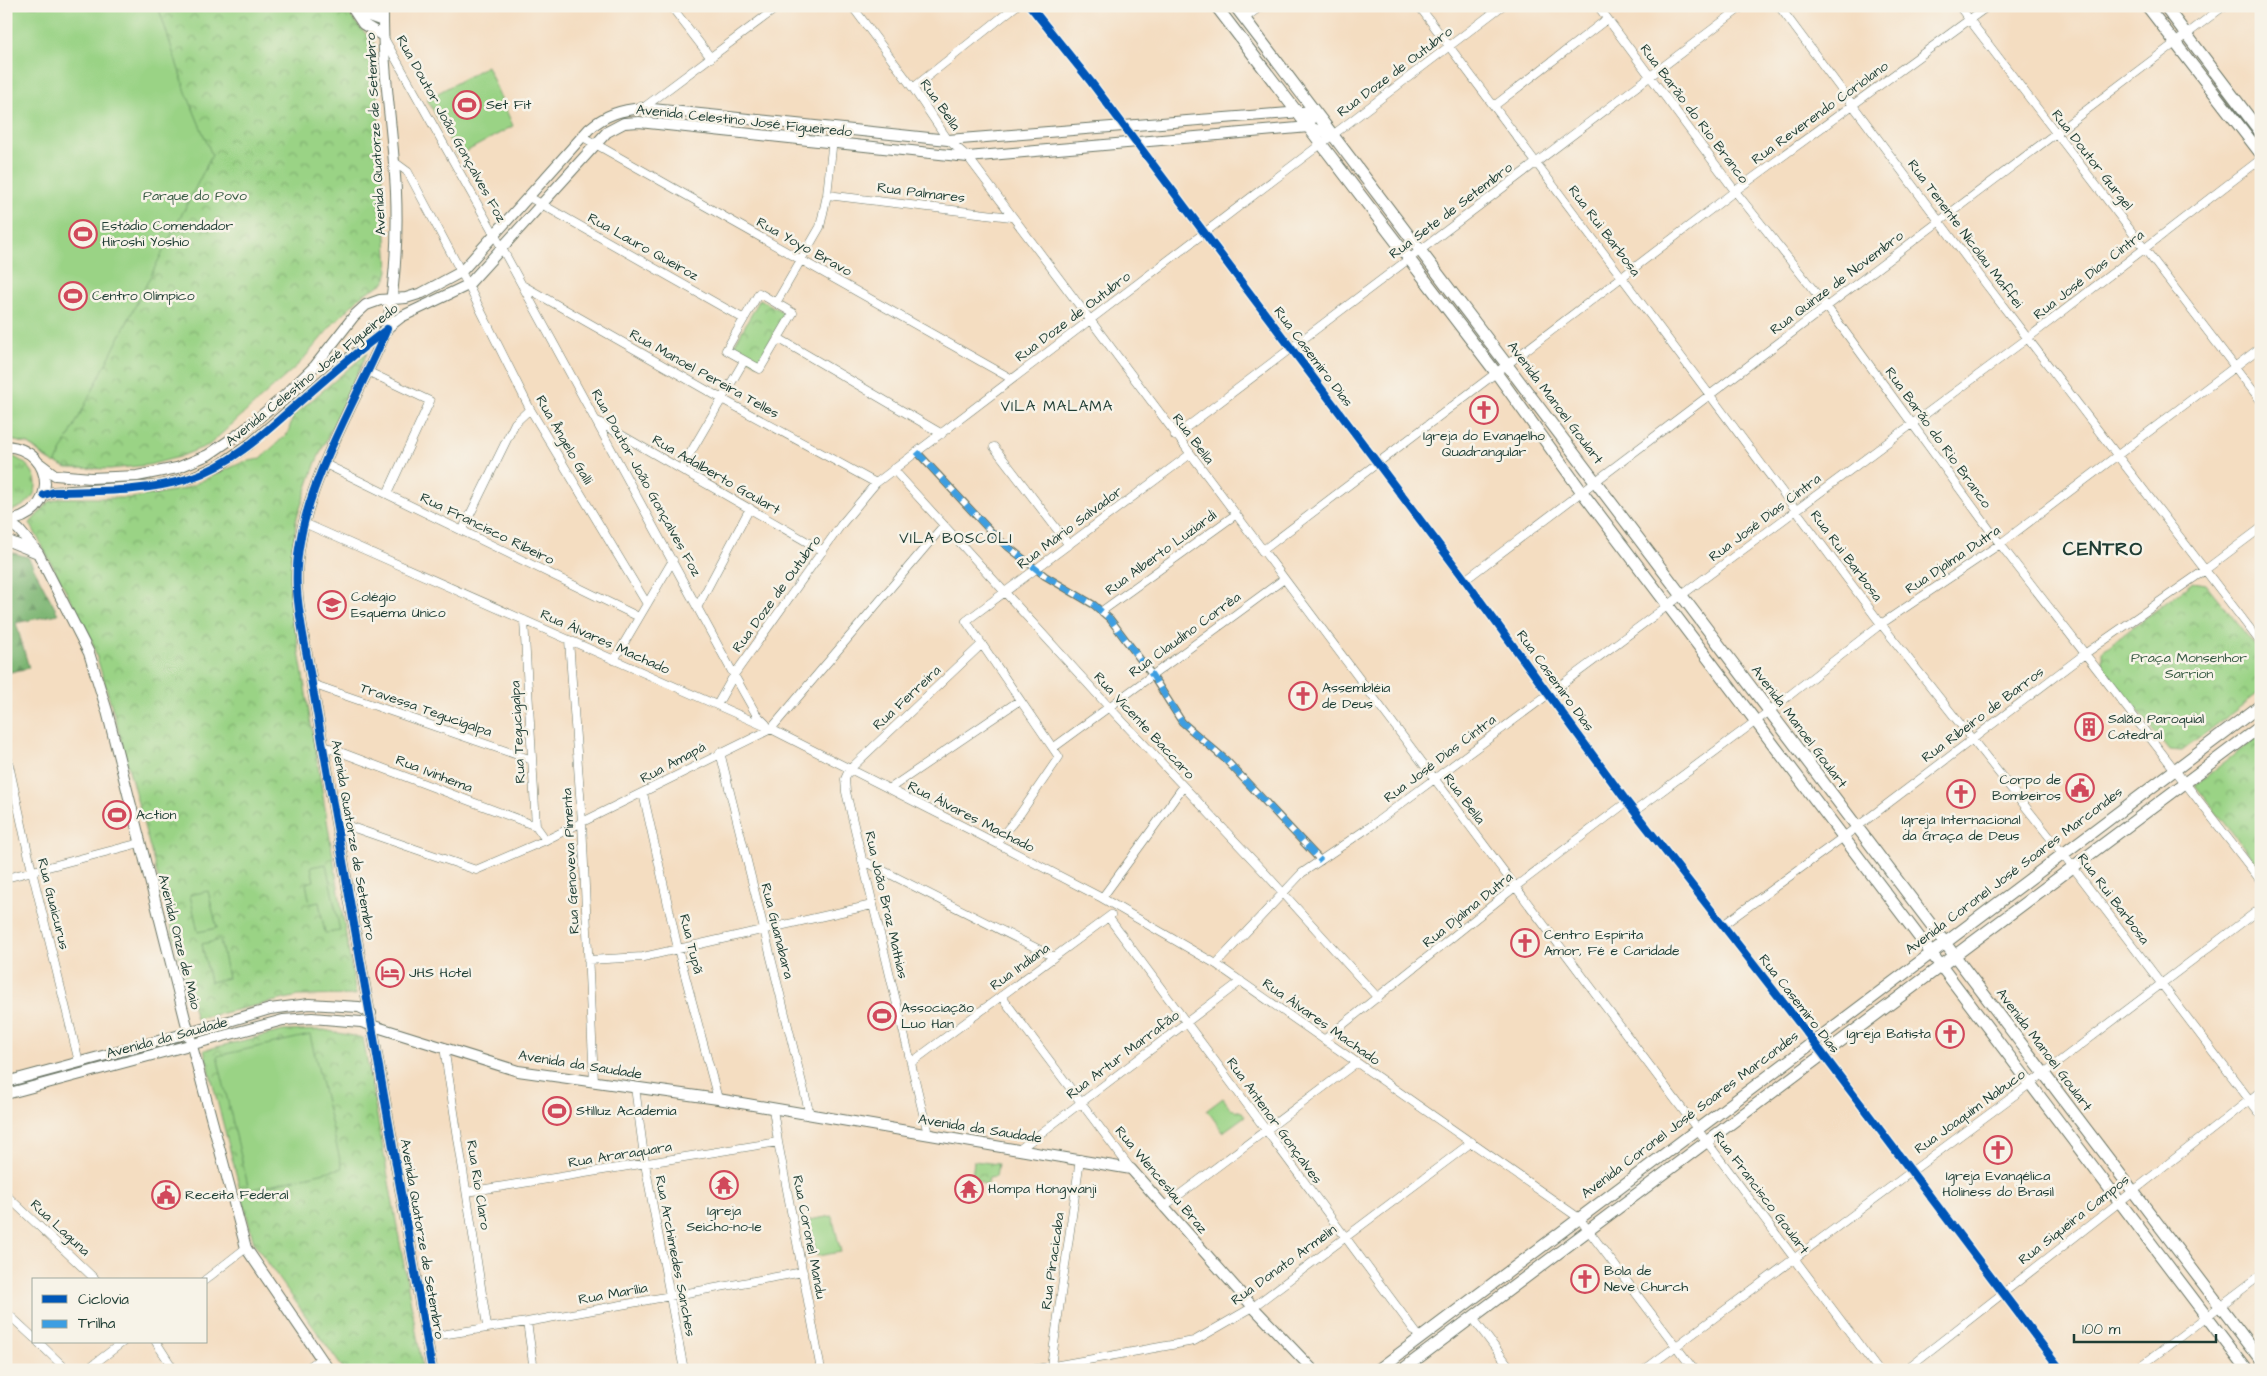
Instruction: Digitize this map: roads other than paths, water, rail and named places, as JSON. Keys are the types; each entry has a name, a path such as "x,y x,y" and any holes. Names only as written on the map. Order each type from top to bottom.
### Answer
{"main road":[{"path":"1216,6 1497,374 1582,492 1757,720 1930,953 2031,1083 2247,1370"},
{"name":"Avenida Manoel Goulart","path":"1234,6 1682,595 1768,712 1944,942 2130,1191 2261,1360"},
{"path":"2147,6 2261,154"},
{"path":"2165,6 2261,133"},
{"name":"Avenida Coronel José Soares Marcondes","path":"1378,1370 2261,705"},
{"path":"1402,1370 2261,726"},
{"path":"1472,1299 1476,1314"}],"street":[{"path":"352,6 363,24 383,36"},
{"path":"356,6 363,14 383,14"},
{"path":"374,6 383,14"},
{"path":"671,6 711,58"},
{"path":"644,108 779,6"},
{"name":"Rua Bella","path":"852,6 913,88 948,140 968,157 1189,455 1515,887"},
{"path":"913,88 1016,6"},
{"name":"Rua Casemiro Dias","path":"1030,6 1125,127 1465,580 1634,812 1813,1042 2061,1370"},
{"path":"1244,19 1261,6"},
{"name":"Rua Rui Barbosa","path":"1418,6 1624,278 1880,624 2063,854 2261,1115"},
{"name":"Rua Doze de Outubro","path":"717,705 734,674 861,499 876,483 1502,6"},
{"name":"Rua Barão do Rio Branco","path":"1598,6 1735,191 1826,307 2000,544 2261,881"},
{"name":"Rua Sete de Setembro","path":"1175,436 1743,6"},
{"name":"Rua Tenente Nicolau Maffei","path":"1779,6 2117,456 2261,643"},
{"name":"Rua Doutor Gurgel","path":"1959,6 2261,400"},
{"name":"Rua Reverendo Coriolano","path":"1262,550 1624,278 1735,191 1988,6"},
{"name":"Rua Quinze de Novembro","path":"1465,580 2224,6"},
{"name":"Avenida Quatorze de Setembro","path":"383,14 392,161 396,192 396,251 393,298 387,329 309,503 304,523 297,589 432,1370"},
{"path":"1494,106 1607,19"},
{"name":"Rua Doutor João Gonçalves Foz","path":"383,36 502,248 756,714 771,729"},
{"name":"Avenida Celestino José Figueiredo","path":"6,446 17,447 30,453 39,463 55,475 91,478 137,476 178,468 208,455 244,431 282,398 315,366 354,316 366,305 393,298 406,298 422,293 462,272 583,136 602,118 618,111 644,108 948,140 1314,111"},
{"path":"1309,127 1314,111"},
{"name":"Avenida Celestino José Figueiredo","path":"44,495 54,492 157,486 190,478 220,465 250,444 349,358 401,317 468,284 607,132 624,123 639,122 968,157 1309,127 1333,135"},
{"path":"776,303 820,227 827,195 834,129"},
{"name":"Rua Yoyo Bravo","path":"583,136 1012,379"},
{"name":"Rua José Dias Cintra","path":"1216,964 1302,873 1434,780 2028,338 2261,159"},
{"path":"392,161 408,172 462,272"},
{"name":"Rua Palmares","path":"827,195 1011,217"},
{"name":"Rua Lauro Queiroz","path":"529,197 744,319"},
{"name":"Rua Ângelo Galli","path":"462,272 530,409 647,604"},
{"name":"Rua Manoel Pereira Telles","path":"521,285 722,399 876,483"},
{"path":"759,293 776,303 793,313 760,369 726,350 759,293"},
{"path":"778,338 942,434"},
{"name":"Rua Djalma Dutra","path":"1634,812 1768,712 1880,624 2000,544 2261,347"},
{"path":"681,469 744,361"},
{"path":"369,372 430,402 387,494"},
{"path":"462,531 515,423 530,409"},
{"name":"Rua Adalberto Goulart","path":"595,420 823,551"},
{"path":"994,446 1069,545"},
{"path":"917,452 989,531 1036,569 1102,611 1110,619 1152,675 1182,722 1226,760 1320,860"},
{"name":"Rua Mário Salvador","path":"982,644 966,621 1189,455"},
{"path":"6,521 26,516 36,508 44,495 46,484 39,463"},
{"name":"Rua Francisco Ribeiro","path":"325,464 639,617"},
{"name":"Rua Vicente Baccaro","path":"894,468 1108,706 1378,998"},
{"path":"698,606 750,508"},
{"name":"Rua Alberto Luziardi","path":"1102,611 1235,515"},
{"name":"Avenida Onze de Maio","path":"6,521 19,530 38,553 88,653 107,711 188,1033 246,1248 330,1370"},
{"name":"Rua Álvares Machado","path":"304,523 771,729 1102,898 1116,908 1216,964 1579,1218 1694,1370"},
{"name":"Rua Amapá","path":"337,822 476,870 546,840 643,793 720,752 771,729 944,525"},
{"name":"Rua Ribeiro de Barros","path":"1723,926 1844,837 2086,653 2205,570 2261,528"},
{"path":"6,540 38,553"},
{"path":"614,660 673,560"},
{"name":"Rua Claudino Corrêa","path":"1053,748 1284,579"},
{"name":"Rua Tegucigalpa","path":"524,620 536,826"},
{"name":"Rua Genoveva Pimenta","path":"569,640 582,822 594,1082"},
{"path":"982,644 1060,757 1020,814 996,843"},
{"name":"Rua Ferreira","path":"849,770 982,644"},
{"name":"Travessa Tegucigalpa","path":"312,684 532,760"},
{"path":"889,789 1020,700"},
{"name":"Rua Ivinhema","path":"324,746 536,826"},
{"name":"Rua Guaicurus","path":"6,751 32,871 79,1062"},
{"name":"Rua Guanabara","path":"720,752 810,1115"},
{"name":"Rua João Braz Mathias","path":"849,770 845,779 846,792 928,1134"},
{"path":"1102,898 1183,787"},
{"name":"Rua Tupã","path":"643,793 678,949 718,1099"},
{"name":"Rua Djalma Dutra","path":"1325,1039 1515,887 1627,802"},
{"path":"536,826 546,840"},
{"path":"6,878 140,843"},
{"path":"862,860 1054,957"},
{"name":"Rua Francisco Goulart","path":"1515,887 1878,1370"},
{"path":"588,960 643,957 872,905"},
{"name":"Rua Indiana","path":"912,1062 1109,918 1116,908"},
{"name":"Rua Joaquim Nabuco","path":"1644,1370 2031,1083 2261,908"},
{"name":"Rua Antenor Gonçalves","path":"1109,918 1420,1338"},
{"name":"Rua Artur Marrafão","path":"1020,1149 1240,981"},
{"name":"Rua Wenceslau Braz","path":"1002,996 1131,1168 1163,1207 1313,1370"},
{"name":"Avenida da Saudade","path":"6,1082 270,1009 309,1004 359,1007 371,1014"},
{"name":"Avenida da Saudade","path":"6,1094 192,1046 283,1020 312,1018 361,1022 518,1070 718,1099 1131,1168"},
{"name":"Rua Rio Claro","path":"444,1047 487,1326"},
{"path":"1163,1207 1264,1129 1356,1063"},
{"name":"Rua Archimedes Sanches","path":"635,1088 645,1164 684,1370"},
{"name":"Rua Siqueira Campos","path":"1905,1370 2130,1191 2261,1091"},
{"name":"Rua Coronel Mandu","path":"773,1109 821,1370"},
{"name":"Rua Araraquara","path":"467,1192 778,1142"},
{"name":"Rua Donato Armelin","path":"1031,1370 1194,1341 1253,1307 1472,1142"},
{"name":"Rua Piracicaba","path":"1051,1366 1080,1159"},
{"name":"Rua Laguna","path":"6,1195 94,1278"},
{"path":"208,1278 246,1248"},
{"name":"Rua Marília","path":"427,1337 487,1326 527,1322 803,1272"},
{"path":"2136,1370 2261,1275"},
{"path":"6,1312 32,1336"},
{"path":"1476,1314 1512,1370"},
{"path":"527,1322 534,1370"},
{"path":"40,1344 68,1370"},
{"path":"86,1370 120,1344"},
{"path":"157,1344 174,1370"},
{"path":"305,1370 321,1358"}],"place":[{"name":"Set Fit","path":"467,105"},
{"name":"Estádio Comendador Hiroshi Yoshio","path":"83,234"},
{"name":"Centro Olímpico","path":"73,296"},
{"name":"Igreja do Evangelho Quadrangular","path":"1484,410"},
{"name":"Colégio Esquema Único","path":"332,605"},
{"name":"Assembléia de Deus","path":"1303,696"},
{"name":"Salão Paroquial Catedral","path":"2089,727"},
{"name":"Corpo de Bombeiros","path":"2080,788"},
{"name":"Igreja Internacional da Graça de Deus","path":"1961,794"},
{"name":"Action","path":"117,815"},
{"name":"Centro Espírita Amor, Fé e Caridade","path":"1525,943"},
{"name":"JHS Hotel","path":"390,973"},
{"name":"Associação Luo Han","path":"882,1016"},
{"name":"Igreja Batista","path":"1950,1034"},
{"name":"Stilluz Academia","path":"557,1111"},
{"name":"Igreja Evangélica Holiness do Brasil","path":"1998,1150"},
{"name":"Igreja Seicho-no-Ie","path":"724,1185"},
{"name":"Hompa Hongwanji","path":"969,1189"},
{"name":"Receita Federal","path":"166,1195"},
{"name":"Bola de Neve Church","path":"1585,1279"}],"district":[{"name":"VILA MALAMA","path":"1057,406"},
{"name":"VILA BOSCOLI","path":"956,538"},
{"name":"CENTRO","path":"2103,549"}],"park label":[{"name":"Parque do Povo","path":"195,196"},
{"name":"Praça Monsenhor Sarrion","path":"2189,666"}]}
